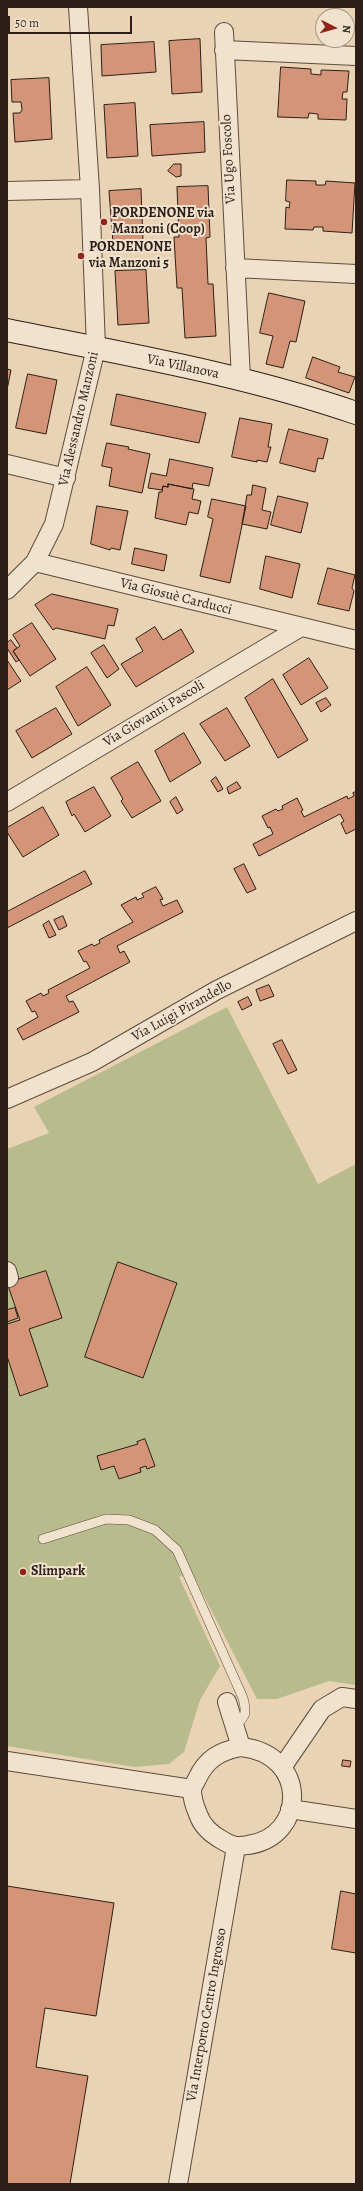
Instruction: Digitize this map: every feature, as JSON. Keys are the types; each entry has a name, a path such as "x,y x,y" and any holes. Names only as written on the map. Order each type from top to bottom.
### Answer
{"street":[{"name":"Via Alessandro Manzoni","path":"35,562 54,524 96,348 90,189 78,7"},
{"name":"Via Ugo Foscolo","path":"224,32 234,268 241,379"},
{"path":"224,50 356,56"},
{"path":"7,191 90,189"},
{"path":"234,268 356,274"},
{"name":"Via Villanova","path":"7,330 241,379 317,400 356,413"},
{"path":"7,464 66,478"},
{"path":"7,590 35,562"},
{"name":"Via Giosuè Carducci","path":"35,562 356,640"},
{"name":"Via Giovanni Pascoli","path":"7,802 301,627"},
{"name":"Via Luigi Pirandello","path":"9,1095 92,1062 218,990 356,921"},
{"path":"283,1766 322,1709 342,1697 356,1699"},
{"path":"227,1702 241,1747"},
{"path":"241,1747 257,1748 271,1755 283,1766 291,1786 293,1796 290,1810 282,1826 271,1837 256,1844 236,1847 210,1833 200,1820 192,1789 200,1772 210,1759 224,1750 241,1747"},
{"path":"7,1761 192,1789"},
{"path":"290,1810 356,1819"},
{"name":"Via Interporto Centro Ingrosso","path":"178,2184 236,1847"}],"lane":[{"path":"44,1539 106,1519 128,1520 156,1530 177,1550 243,1698 246,1711 244,1718 235,1727"}],"green space":[{"path":"227,1007 318,1184 356,1164 356,1685 329,1681 277,1699 257,1699 192,1573 179,1577 220,1666 200,1700 184,1752 169,1764 134,1767 7,1746 7,1149 49,1133 34,1107"}],"building":[{"path":"200,39 202,92 172,94 169,41"},
{"path":"154,42 156,72 102,76 101,45"},
{"path":"281,67 311,69 311,74 321,75 321,70 349,71 347,92 343,92 342,99 347,99 346,120 318,119 318,114 309,113 308,118 278,117"},
{"path":"49,78 52,139 15,142 13,113 20,113 22,110 21,102 12,102 11,80"},
{"path":"135,103 138,156 107,158 104,105"},
{"path":"204,122 205,152 152,156 150,125"},
{"path":"174,164 181,164 181,176 176,177 168,171"},
{"path":"287,180 316,181 316,185 325,185 326,181 355,183 352,233 323,231 323,227 314,227 313,230 285,229 286,207 289,208 290,202 286,201"},
{"path":"208,186 210,237 206,238 208,284 213,284 216,336 185,338 182,288 177,288 174,237 179,237 177,187"},
{"path":"141,189 143,241 113,243 109,191"},
{"path":"146,270 149,323 118,325 115,271"},
{"path":"269,293 305,301 296,342 290,341 283,368 266,364 273,336 260,333"},
{"path":"313,357 340,367 338,372 355,377 349,393 306,378"},
{"path":"7,369 11,370 7,390"},
{"path":"28,374 57,380 46,434 16,428"},
{"path":"117,394 206,413 199,443 111,425"},
{"path":"240,418 272,424 268,447 271,447 267,462 257,460 257,462 232,457"},
{"path":"289,429 328,439 323,459 318,458 315,472 280,463"},
{"path":"107,443 129,447 128,449 150,454 142,493 109,486 112,468 102,466"},
{"path":"170,459 213,468 209,486 193,483 192,489 168,484 168,487 163,486 162,490 148,488 151,473 166,476"},
{"path":"168,484 194,489 192,499 201,501 198,514 189,512 186,525 155,518 159,492 162,492 163,486 168,487"},
{"path":"253,485 266,488 262,510 271,512 267,529 242,524 247,495 251,495"},
{"path":"278,496 308,503 301,533 271,525"},
{"path":"212,499 246,506 230,583 200,576 213,519 208,517"},
{"path":"97,506 128,511 120,550 111,548 110,550 91,544"},
{"path":"135,548 167,555 164,571 132,564"},
{"path":"266,556 300,564 292,598 260,589"},
{"path":"328,568 355,575 352,588 354,591 349,611 318,604"},
{"path":"52,594 118,609 114,626 108,625 105,639 56,628 53,630 35,605"},
{"path":"32,623 56,659 30,676 13,651 20,646 13,635"},
{"path":"155,627 163,640 181,629 194,652 136,687 121,664 143,651 136,639"},
{"path":"11,640 17,648 13,651 19,660 16,662 7,648 7,643"},
{"path":"104,645 119,669 107,678 91,653"},
{"path":"309,658 328,688 301,705 283,675"},
{"path":"7,660 21,681 7,690"},
{"path":"87,667 111,705 78,726 56,687"},
{"path":"273,679 308,740 278,758 245,698"},
{"path":"326,698 331,705 321,712 316,703"},
{"path":"56,708 72,734 32,758 16,731"},
{"path":"227,708 250,746 225,761 200,724"},
{"path":"184,733 201,763 170,782 155,751"},
{"path":"138,762 161,801 132,818 121,801 123,799 111,778"},
{"path":"216,777 223,789 218,792 211,781"},
{"path":"237,782 241,788 229,794 227,788"},
{"path":"94,787 111,816 85,832 74,814 72,816 66,802"},
{"path":"356,792 356,829 346,834 341,823 344,821 340,814 259,856 253,844 273,834 262,816 276,809 278,811 283,809 282,806 297,798 303,810 301,811 304,817 347,796 348,799 354,796 353,793"},
{"path":"176,797 183,810 177,814 170,802"},
{"path":"43,807 59,835 23,857 7,832 7,828"},
{"path":"244,864 256,889 247,893 234,869"},
{"path":"85,871 92,884 7,928 7,912"},
{"path":"156,887 163,899 160,900 163,906 177,900 183,912 117,946 120,953 124,951 130,962 66,996 69,1002 73,1001 79,1012 23,1040 17,1029 38,1017 35,1011 32,1012 26,1001 41,993 43,996 49,993 48,990 90,968 86,961 84,962 78,951 92,944 94,946 100,943 99,940 133,922 121,905 136,897 137,900 144,897 142,894"},
{"path":"63,916 67,926 59,930 54,920"},
{"path":"49,921 56,935 49,938 43,925"},
{"path":"269,985 274,996 260,1001 256,990"},
{"path":"248,997 252,1005 242,1010 238,1002"},
{"path":"282,1040 297,1070 288,1074 273,1044"},
{"path":"118,1262 177,1283 143,1378 85,1357"},
{"path":"46,1271 62,1318 29,1329 48,1386 20,1396 7,1356 7,1324 20,1320 7,1283"},
{"path":"15,1308 18,1318 7,1322 7,1310"},
{"path":"145,1439 155,1466 147,1469 146,1466 140,1468 141,1472 119,1479 114,1466 101,1470 97,1456 138,1444 137,1442"},
{"path":"343,1760 351,1761 350,1767 342,1766"},
{"path":"7,1886 114,1903 96,2016 45,2008 36,2067 88,2076 70,2184 7,2184"},
{"path":"341,1891 356,1894 356,1953 332,1949"}],"place":[{"name":"PORDENONE via Manzoni (Coop)","path":"104,222"},
{"name":"PORDENONE via Manzoni 5","path":"81,256"},
{"name":"Slimpark","path":"23,1572"}]}
